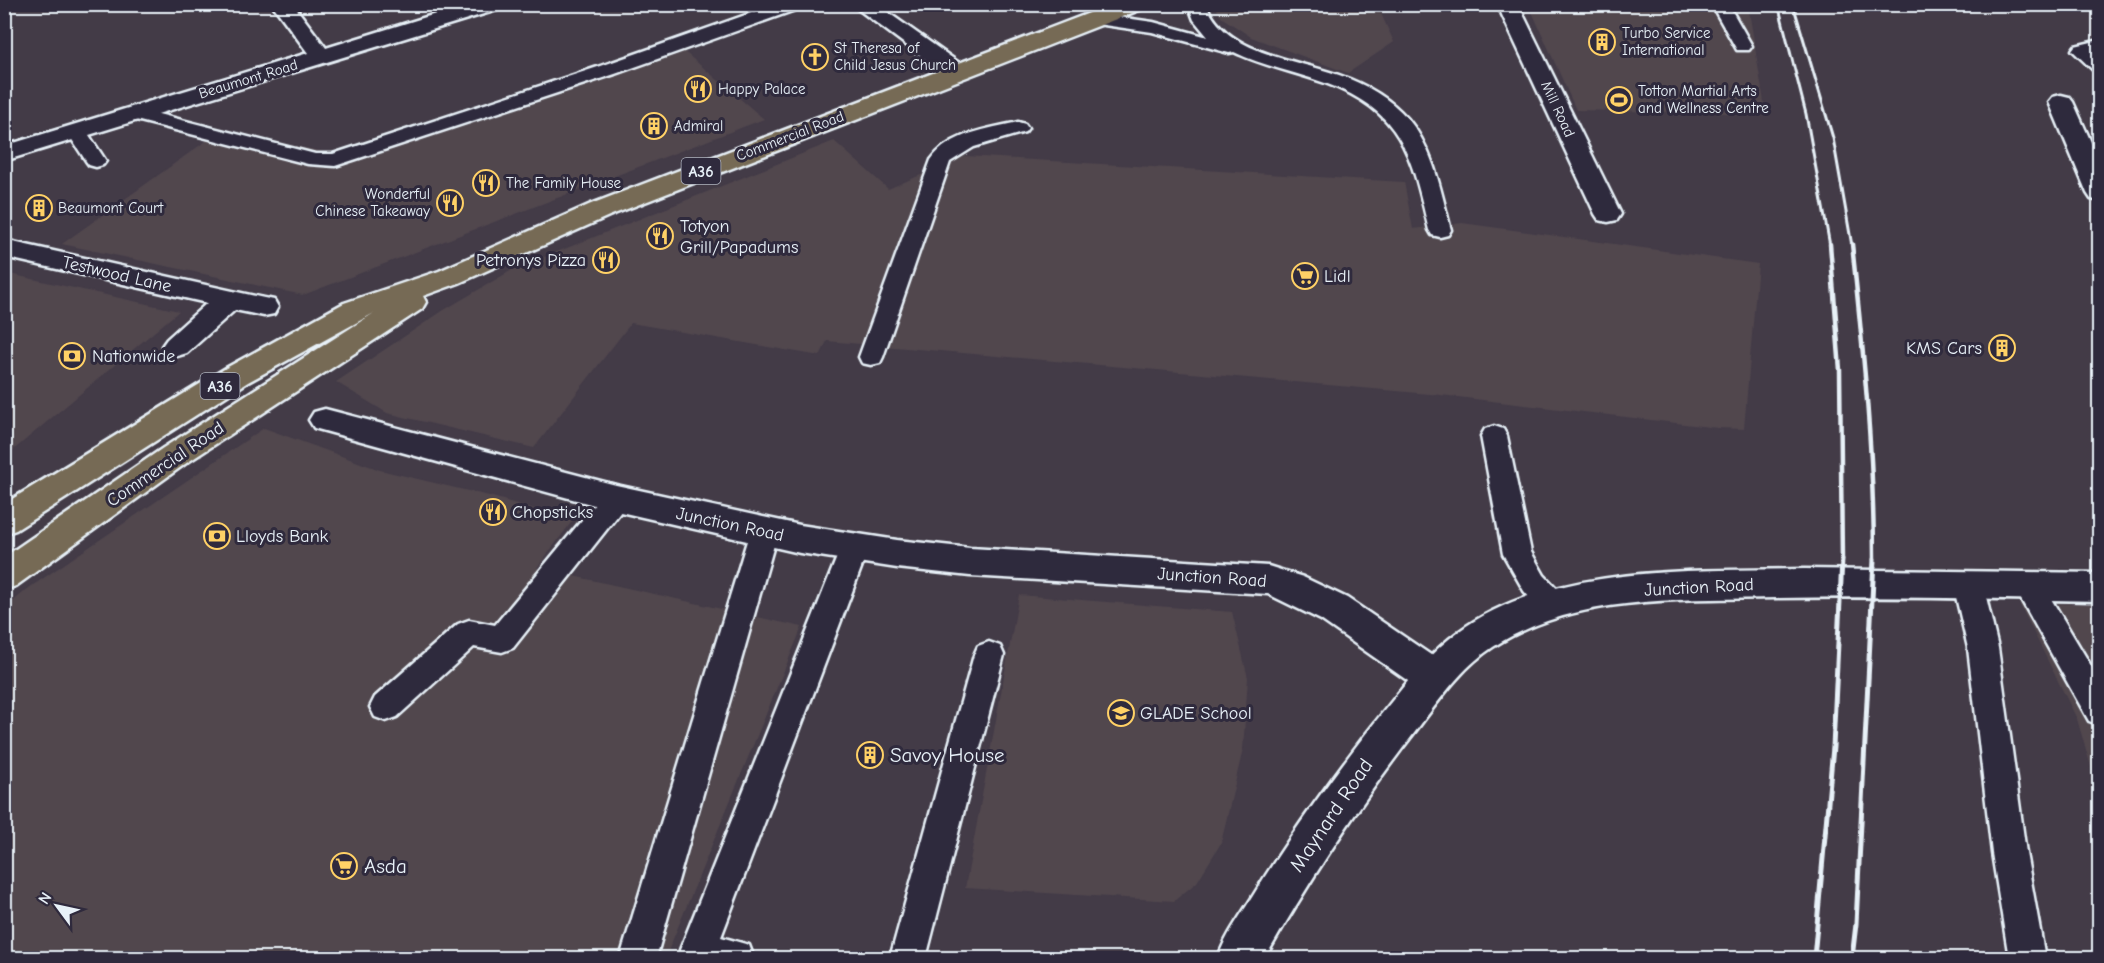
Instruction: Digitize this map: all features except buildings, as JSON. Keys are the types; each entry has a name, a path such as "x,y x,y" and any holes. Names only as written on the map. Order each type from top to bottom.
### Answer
{"main road":[{"name":"Commercial Road","path":"4,522 145,432 304,336 354,310 448,277 600,210 1134,4"},
{"name":"Commercial Road","path":"4,576 174,456 448,277"}],"street":[{"path":"282,4 321,56"},
{"name":"Beaumont Road","path":"4,154 492,4"},
{"path":"861,4 957,72"},
{"name":"Mill Road","path":"1507,4 1608,214"},
{"path":"2061,102 2100,193"},
{"name":"Testwood Lane","path":"4,248 264,307"},
{"path":"177,346 230,299"},
{"name":"Junction Road","path":"325,420 616,498 764,531 855,547 970,562 1268,580 1292,586 1317,598 1434,678 1456,654 1481,635 1518,616 1585,596 1657,587 1874,582 2100,587"},
{"name":"Maynard Road","path":"1240,958 1280,890 1366,762 1434,678"}],"lane":[{"path":"135,114 315,160 336,160 608,70 795,4"},
{"path":"1197,4 1198,11 1214,31 1250,55"},
{"path":"1719,4 1743,46"},
{"path":"1097,19 1153,27 1250,55 1331,79 1374,100 1392,113 1404,127 1416,148 1440,230"},
{"path":"2100,45 2082,50 2100,66"},
{"path":"871,357 941,160 947,153 965,143 1018,129"},
{"path":"77,132 96,161"},
{"path":"1494,436 1517,554 1534,584 1553,604"},
{"path":"386,706 469,633 502,639 616,498"},
{"path":"638,958 764,531"},
{"path":"735,958 698,950 855,547"},
{"path":"1968,584 1983,648 2009,853 2026,958"},
{"path":"2028,585 2100,711"},
{"path":"908,958 989,655"}],"shaded area":[{"path":"1215,5 1377,5 1394,42 1348,73 1251,37 1221,17"},
{"path":"1529,5 1748,5 1766,114 1576,110"},
{"path":"674,43 764,119 303,295 62,244 220,131 340,155"},
{"path":"834,141 888,189 965,156 1404,182 1413,229 1462,223 1758,264 1744,429 1718,428 1441,395 827,341 820,356 631,323 534,448 387,413 336,382 444,310 512,270"},
{"path":"4,273 179,311 5,457"},
{"path":"264,428 380,470 489,496 573,520 537,568 802,627 666,956 668,958 5,958 5,608 29,588"},
{"name":"GLADE School","path":"1019,595 1232,612 1248,678 1243,749 1221,843 1197,882 1174,901 965,888"},
{"path":"2019,603 2099,604 2099,794 2077,719"}],"railway":[{"path":"1778,4 1806,114 1830,246"},
{"path":"1793,4 1833,138 1852,246"},
{"path":"1830,244 1840,370 1842,559"},
{"path":"1852,244 1870,442 1874,559"},
{"path":"1814,958 1833,747 1842,559"},
{"path":"1852,958 1856,924 1874,559"}],"place":[{"name":"Turbo Service International","path":"1602,42"},
{"name":"St Theresa of Child Jesus Church","path":"815,57"},
{"name":"Happy Palace","path":"698,89"},
{"name":"Totton Martial Arts and Wellness Centre","path":"1619,100"},
{"name":"Admiral","path":"654,126"},
{"name":"The Family House","path":"486,183"},
{"name":"Wonderful Chinese Takeaway","path":"450,203"},
{"name":"Beaumont Court","path":"39,208"},
{"name":"Totyon Grill/Papadums","path":"660,236"},
{"name":"Petronys Pizza","path":"606,260"},
{"name":"Lidl","path":"1305,276"},
{"name":"KMS Cars","path":"2002,348"},
{"name":"Nationwide","path":"72,356"},
{"name":"Chopsticks","path":"493,512"},
{"name":"Lloyds Bank","path":"217,536"},
{"name":"GLADE School","path":"1121,713"},
{"name":"Savoy House","path":"870,755"},
{"name":"Asda","path":"344,866"}]}
